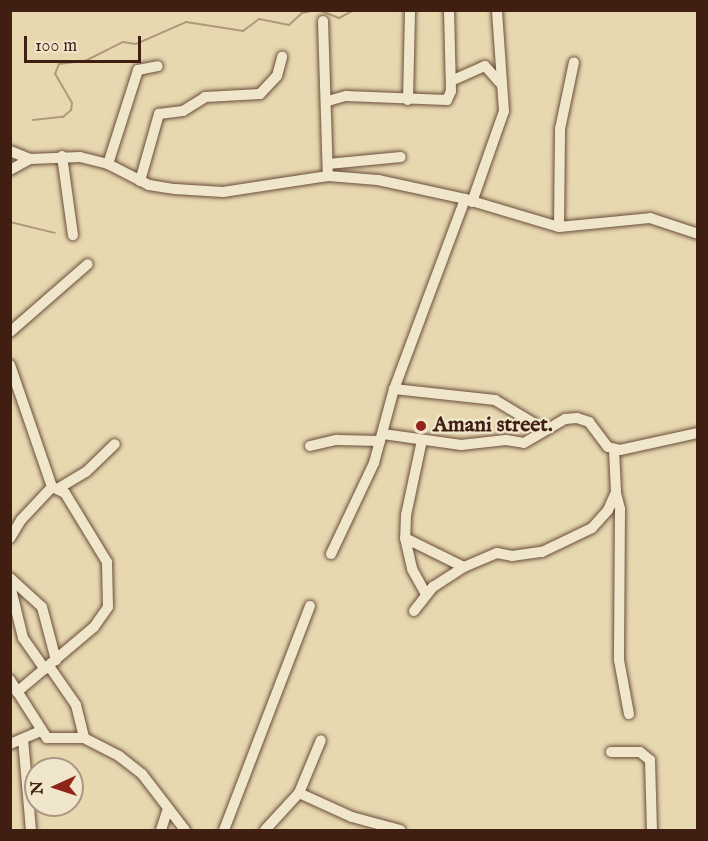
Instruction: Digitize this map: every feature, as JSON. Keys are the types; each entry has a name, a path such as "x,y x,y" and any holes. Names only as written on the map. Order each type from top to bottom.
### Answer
{"street":[{"path":"408,100 410,10"},
{"path":"328,101 346,96 447,100 451,81 448,10"},
{"path":"331,554 374,463 394,389 502,120 497,10"},
{"path":"323,21 328,101 328,176"},
{"path":"140,181 159,114 183,111 205,97 260,94 277,76 282,57"},
{"path":"559,227 560,129 574,62"},
{"path":"108,164 138,70 158,66"},
{"path":"451,81 485,66 502,85"},
{"path":"10,151 30,159"},
{"path":"10,170 30,159 62,156 108,164 140,181 175,189 223,192 328,176 378,180 469,200 559,227 650,218 698,234"},
{"path":"62,156 73,235"},
{"path":"328,164 400,157"},
{"path":"10,332 88,264"},
{"path":"10,365 56,488 107,562 110,597 108,607 94,627 17,692"},
{"path":"394,389 495,400 545,430"},
{"path":"310,446 337,440 382,437 461,445 506,440 524,443 565,419 585,419 614,450 615,492 620,509 619,660 630,714"},
{"path":"614,450 698,433"},
{"path":"422,440 406,515 405,538 412,569 426,594"},
{"path":"10,538 21,520 56,488 86,472 115,444"},
{"path":"414,611 426,594 446,576 464,567 497,553 512,556 542,552 579,536 608,510 615,492"},
{"path":"405,538 464,567"},
{"path":"10,578 42,607 50,665"},
{"path":"10,585 23,638 50,665 76,705 84,738"},
{"path":"224,831 310,606"},
{"path":"10,680 40,731 53,739 84,738 118,756 142,774 185,831"},
{"path":"10,744 40,731"},
{"path":"23,739 31,831"},
{"path":"265,831 299,793 321,740"},
{"path":"611,752 640,752 650,760 652,831"},
{"path":"299,793 352,816 400,830"},
{"path":"161,831 168,809"}],"waterway":[{"path":"33,120 63,117 71,110 72,103 55,74 59,64 85,61 123,42 136,44 186,22 243,31 259,19 289,25 302,13 316,10"},
{"path":"319,10 339,18 354,10"},
{"path":"10,222 55,233"}],"place":[{"name":"Amani street.","path":"421,426"}]}
